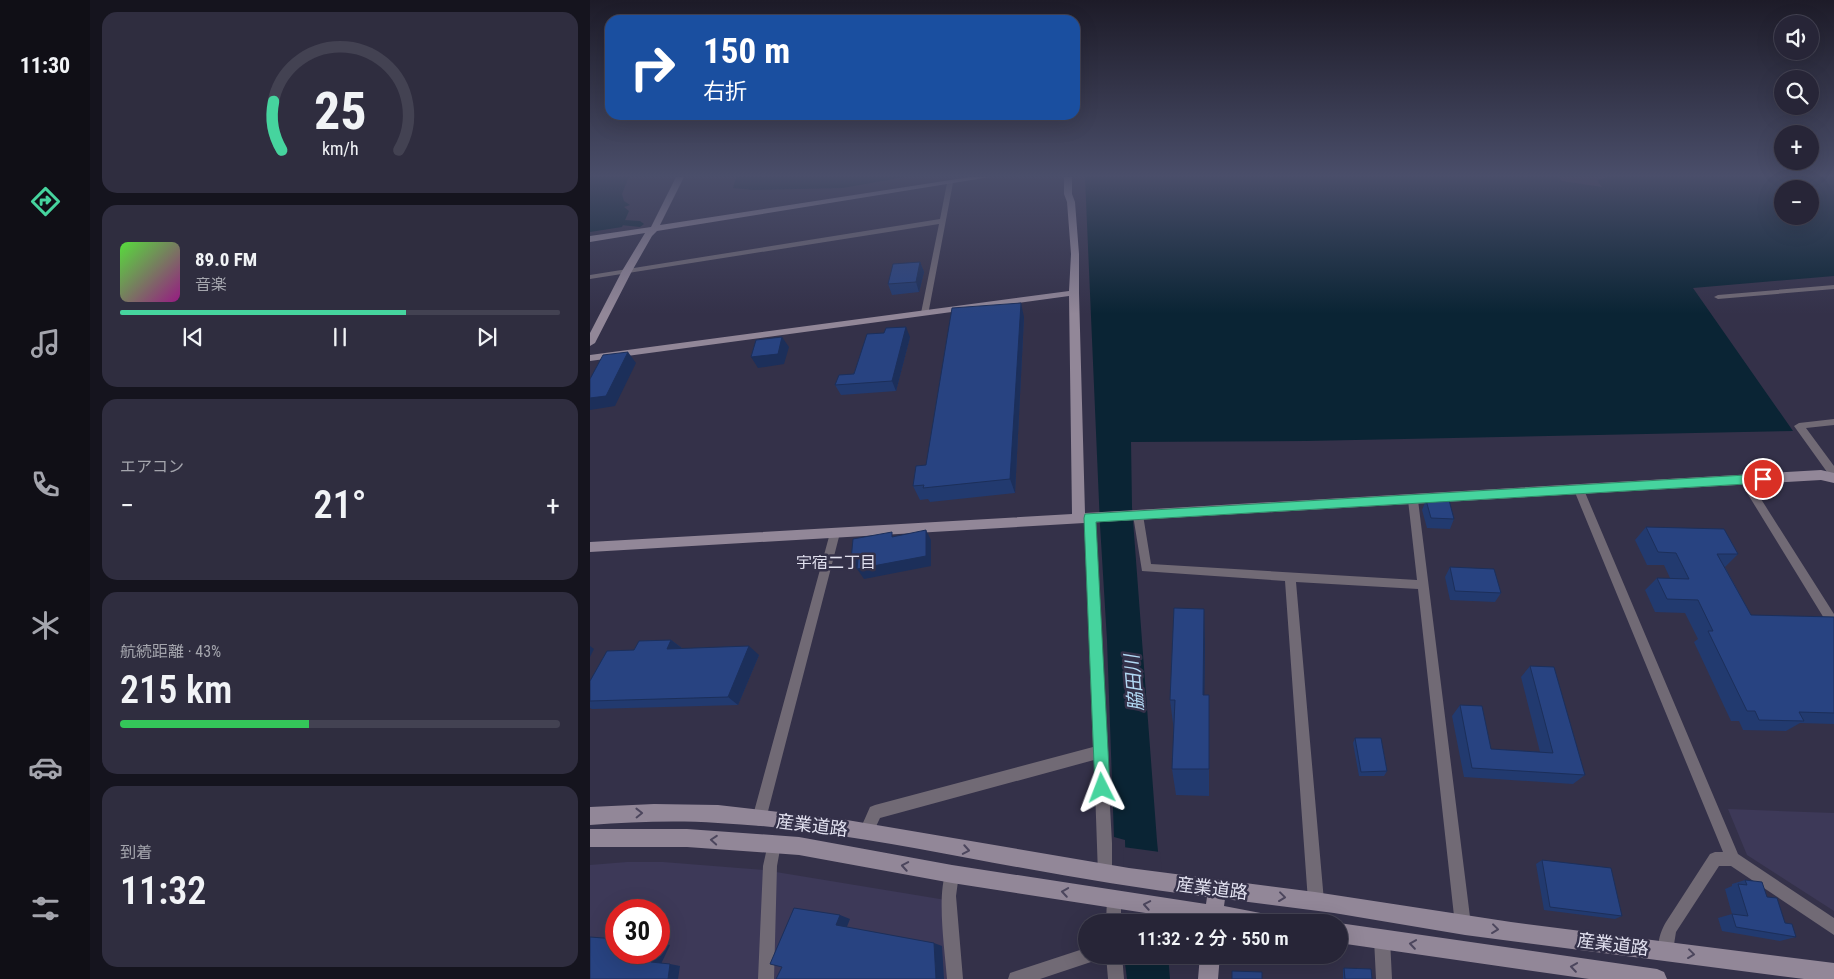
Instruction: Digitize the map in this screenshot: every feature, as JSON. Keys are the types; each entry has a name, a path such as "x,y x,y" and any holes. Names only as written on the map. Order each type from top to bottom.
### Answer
{"street":[{"path":"590,343 627,272 657,223"},
{"path":"590,239 695,223"},
{"path":"590,278 932,223"},
{"path":"924,313 942,223"},
{"path":"1073,223 1075,254 1074,293 1089,518 1105,843 1113,875"},
{"path":"1718,297 1834,288"},
{"path":"590,358 1074,293"},
{"path":"590,547 1821,475 1834,478 1832,471 1799,426 1834,422"},
{"path":"1744,480 1834,624"},
{"path":"1579,490 1733,859 1834,927"},
{"path":"1413,500 1463,925"},
{"path":"1136,515 1146,568 1424,585"},
{"path":"759,818 835,533"},
{"path":"1290,577 1316,901"},
{"path":"866,832 875,812 1100,752"},
{"name":"産業道路","path":"590,816 666,813 759,818 866,832 1113,875 1316,901 1463,925 1834,973"},
{"name":"産業道路","path":"590,838 687,838 799,846 952,874 1114,899 1195,914"},
{"path":"766,979 770,866 774,844"},
{"path":"1666,951 1668,932 1715,859 1733,859"},
{"path":"952,874 950,896 955,979"},
{"path":"1213,914 1216,888"},
{"path":"1114,899 1114,914"},
{"name":"産業道路","path":"1348,934 1657,979"},
{"path":"1382,939 1384,979"},
{"path":"1016,979 1078,958"},
{"path":"1115,964 1116,979"},
{"path":"1208,979 1209,964"}],"shaded area":[{"path":"1728,809 1834,813 1834,911 1747,855"},
{"path":"663,862 765,870 761,979 590,979 590,865"},
{"path":"776,872 946,900 950,979 772,979"}],"water":[{"path":"590,223 624,223 622,227 590,232"},
{"name":"脇田川","path":"1087,223 1774,223 1774,225 1819,225 1819,223 1834,223 1834,276 1693,288 1793,431 1306,441 1131,442 1132,507 1164,914 1127,914 1125,840 1114,837 1107,640"},
{"path":"1125,964 1169,964 1170,979 1127,979"}],"pier":[{"path":"1123,847 1160,852 1166,914 1125,914"}],"building":[{"path":"920,262 916,282 888,284 893,264"},
{"path":"1021,303 1010,479 923,488 924,485 913,486 916,466 926,465 952,308"},
{"path":"906,327 892,381 835,385 839,375 854,374 867,334 884,333 886,328"},
{"path":"782,337 778,354 751,357 756,340"},
{"path":"628,352 606,396 590,398 590,379 603,355"},
{"path":"1426,500 1449,500 1454,519 1431,518"},
{"path":"1646,527 1724,529 1738,554 1717,554 1751,615 1834,617 1834,713 1799,712 1804,721 1759,720 1755,711 1747,711 1708,631 1713,631 1698,600 1667,599 1657,578 1689,579 1676,553 1658,552"},
{"path":"926,530 926,556 857,569 858,559 851,560 853,539 892,532 892,537"},
{"path":"1450,567 1494,569 1501,593 1455,591"},
{"path":"1174,608 1204,609 1203,695 1209,695 1209,769 1172,769 1175,700 1170,700"},
{"path":"671,640 667,649 749,646 728,697 590,701 590,681 607,651 634,650 639,641"},
{"path":"1530,666 1554,667 1585,775 1472,768 1460,705 1482,706 1491,749 1553,753"},
{"path":"1355,738 1381,738 1387,771 1361,772"},
{"path":"1542,860 1611,868 1622,916 1550,907"},
{"path":"1745,880 1762,882 1767,897 1777,898 1785,923 1792,924 1796,937 1736,927 1732,914 1748,916 1738,884 1747,885"},
{"path":"794,908 840,915 836,925 934,943 936,979 776,979 782,967 770,964"},
{"path":"590,937 605,938 605,964 670,964 668,979 590,979"},
{"path":"1344,968 1371,969 1372,979 1345,979"},
{"path":"1232,971 1262,972 1262,979 1232,979"}],"waterway":[{"path":"624,223 640,224"}],"district":[{"name":"宇宿二丁目","path":"836,562"}],"route":[{"path":"1102,788 1090,518 1763,479"}]}
